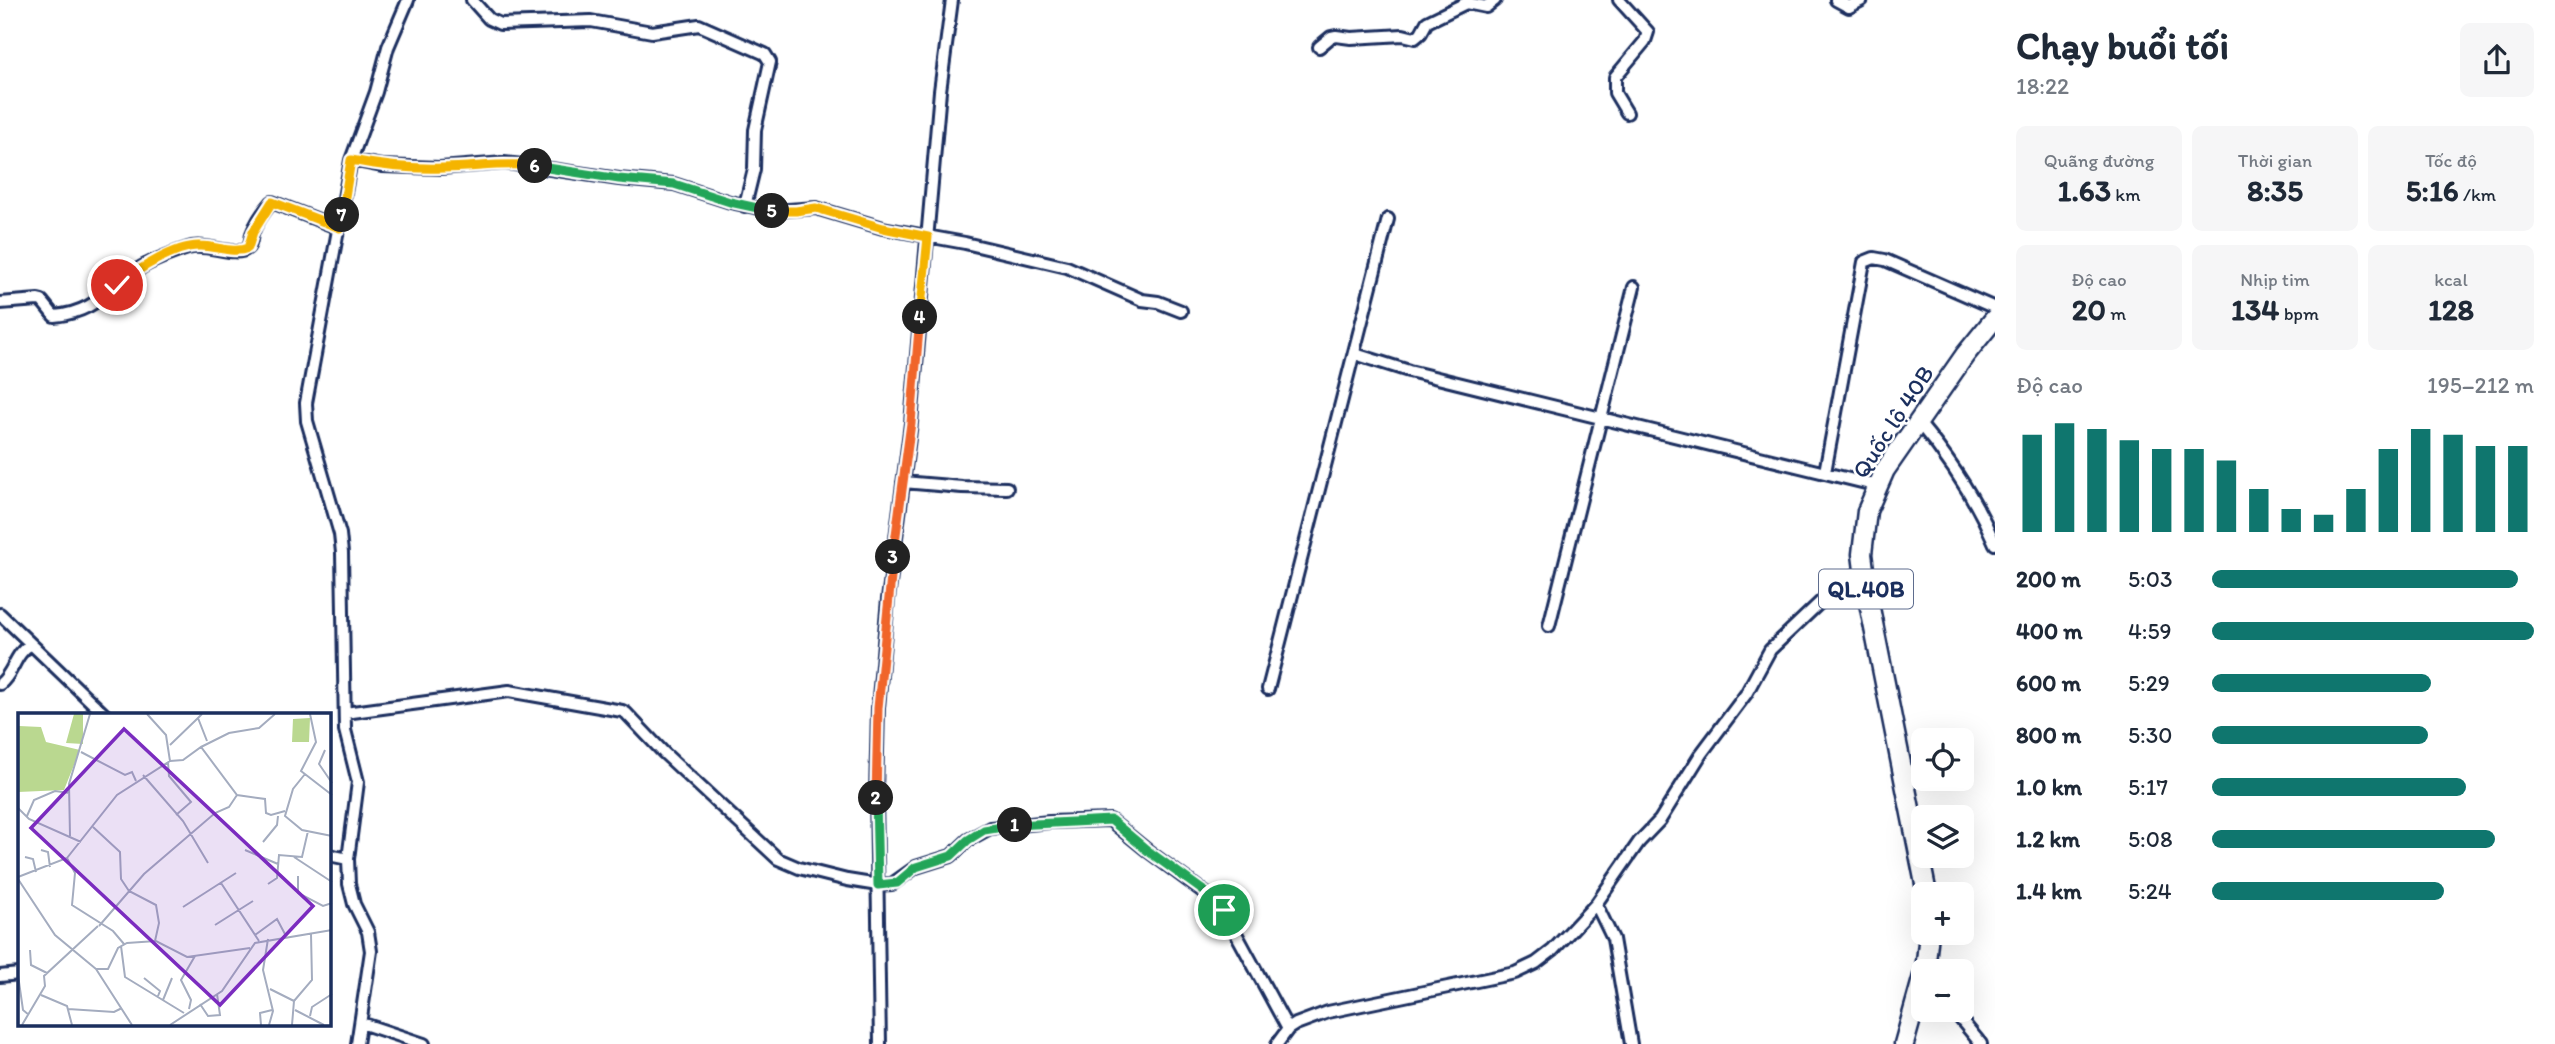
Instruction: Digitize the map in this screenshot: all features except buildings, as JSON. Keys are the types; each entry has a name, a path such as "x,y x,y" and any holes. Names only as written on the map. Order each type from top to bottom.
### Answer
{"highway":[{"name":"Quốc lộ 40B","path":"1925,882 1864,569 1862,554 1867,511 1885,470 1965,355 1995,318"},
{"path":"1904,1044 1913,1022"}],"street":[{"path":"357,1044 371,951 368,932 352,898 348,859 358,782 346,739 341,541 310,431 306,403 351,160 376,92 388,47 408,0"},
{"path":"472,0 489,19 500,24 591,21 652,32 699,25 765,54 770,62 755,130 754,169 745,206"},
{"path":"880,1044 876,794 878,708 911,423 940,90 952,0"},
{"path":"1319,47 1336,36 1351,38 1403,35 1415,38 1427,22 1466,3 1486,7 1495,0"},
{"path":"1619,0 1648,32 1645,41 1615,77 1615,93 1627,113"},
{"path":"1836,0 1849,8 1862,0"},
{"path":"351,160 394,167 440,168 504,163 674,184 745,206 774,211 816,208 883,228 973,244 1067,267 1142,300 1158,302 1181,311"},
{"path":"0,303 38,300 42,301 54,316 88,308 139,268 189,247 245,250 272,202 340,228"},
{"path":"1268,689 1388,219"},
{"path":"1825,472 1864,262 1874,258 1885,260 1995,308"},
{"path":"1549,626 1634,287"},
{"path":"1355,354 1409,371 1878,486"},
{"path":"1919,423 1962,480 1981,511 1995,544"},
{"path":"903,482 962,488 1007,488"},
{"path":"1277,1044 1289,1029 1308,1018 1483,981 1527,968 1553,950 1596,904 1639,842 1660,820 1701,754 1746,694 1770,650 1831,592 1864,569"},
{"path":"0,614 103,713"},
{"path":"0,684 8,676 19,653 31,644"},
{"path":"345,713 509,691 622,711 778,859 809,871 878,885 897,883 916,867 951,856 968,840 990,828 1111,820 1220,904 1289,1029"},
{"path":"331,855 348,859"},
{"path":"1596,904 1613,939 1631,1044"},
{"path":"0,976 18,974"},
{"path":"1963,1022 1981,1044"},
{"path":"361,1023 424,1044"}],"route":[{"path":"117,285 139,268 189,247 245,250 272,202 340,228 351,160 382,166 440,168 504,163 674,184 745,206 774,211 796,211 811,207 883,228 928,237 911,423 888,599 878,708 878,885 897,883 926,862 951,856 968,840 990,828 1111,820 1148,851 1212,897 1224,910"}]}
